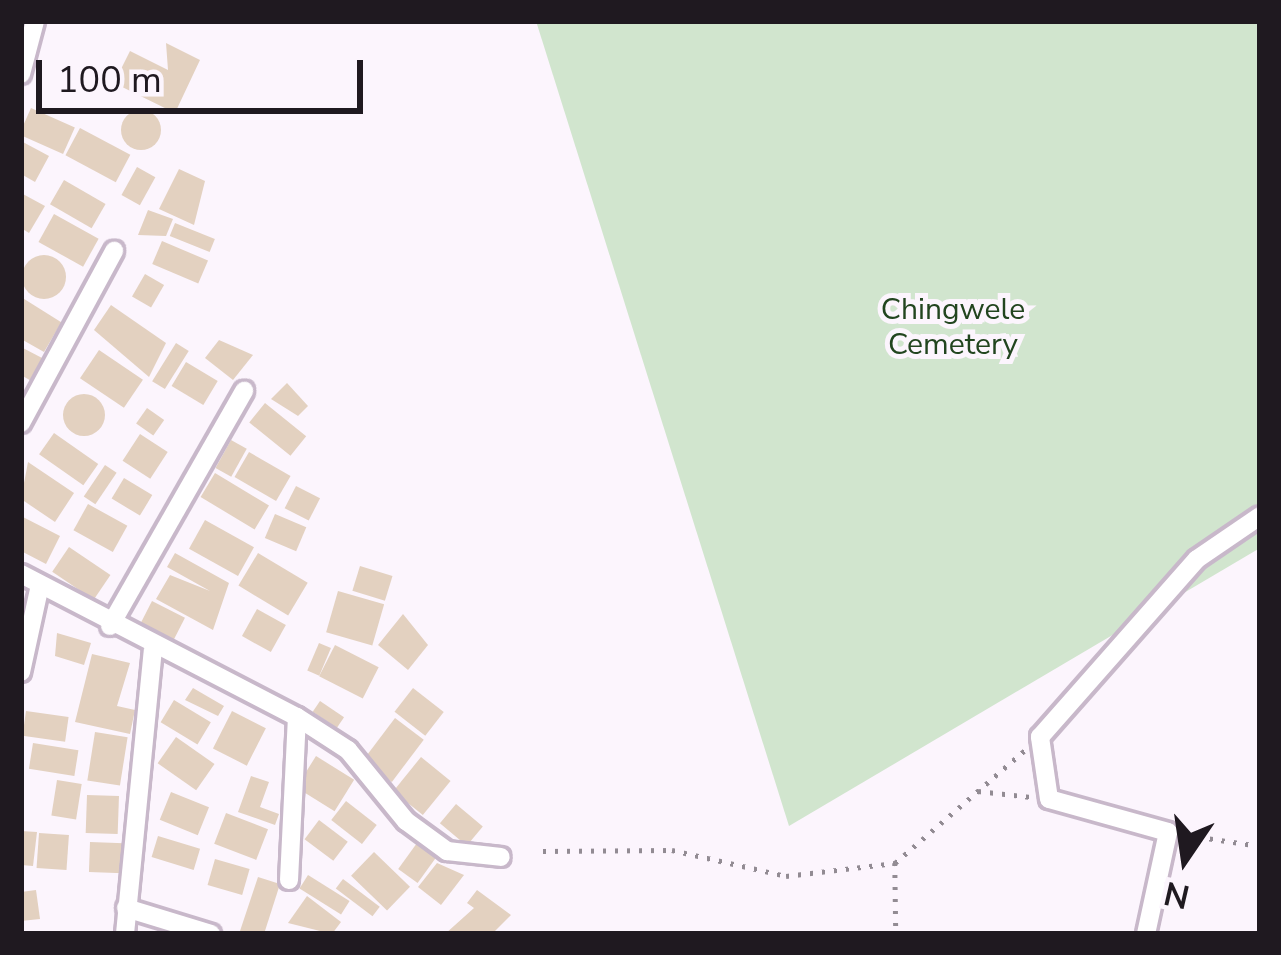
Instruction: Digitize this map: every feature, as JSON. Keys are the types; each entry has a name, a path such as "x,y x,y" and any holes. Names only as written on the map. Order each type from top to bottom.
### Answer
{"street":[{"path":"21,74 35,21"},
{"path":"21,423 114,251"},
{"path":"110,626 244,392"},
{"path":"1146,934 1168,832 1048,799 1040,737 1197,559 1260,516"},
{"path":"21,574 153,650 297,717 348,750 406,821 447,851 500,857"},
{"path":"21,673 40,585"},
{"path":"125,934 153,650"},
{"path":"289,880 297,717"},
{"path":"126,908 211,934"}],"path":[{"path":"543,851 672,850 786,876 895,863 1040,737"},
{"path":"978,791 1048,799"},
{"path":"1168,832 1260,846"},
{"path":"895,863 896,934"}],"green space":[{"name":"Chingwele Cemetery","path":"536,21 1260,21 1260,548 789,826"}],"building":[{"path":"166,43 200,60 175,113 114,83 130,51 168,70"},
{"path":"31,108 75,128 63,154 21,135"},
{"path":"141,110 155,116 161,130 155,144 141,150 127,144 121,130 127,116"},
{"path":"80,128 130,155 116,182 65,155"},
{"path":"21,141 49,156 35,182 21,174"},
{"path":"137,167 155,177 140,205 121,195"},
{"path":"179,169 205,181 194,225 159,209"},
{"path":"64,180 106,204 92,228 50,204"},
{"path":"21,193 45,206 29,233 21,228"},
{"path":"148,210 173,219 166,236 138,235"},
{"path":"54,214 99,239 83,267 38,242"},
{"path":"175,223 215,239 210,252 170,236"},
{"path":"162,241 208,261 198,284 152,264"},
{"path":"44,255 59,262 66,277 59,292 44,299 29,292 22,277 29,262"},
{"path":"145,274 164,285 151,308 132,297"},
{"path":"21,297 72,329 60,351 50,346 58,328 44,352 21,339"},
{"path":"111,305 166,343 149,377 94,330"},
{"path":"219,340 253,355 233,380 205,358"},
{"path":"176,343 189,351 165,389 152,381"},
{"path":"21,347 44,359 33,382 21,375"},
{"path":"99,350 143,380 124,408 80,378"},
{"path":"186,362 218,381 203,405 172,386"},
{"path":"287,383 308,406 298,416 271,399"},
{"path":"84,394 99,400 105,415 99,430 84,436 69,430 63,415 69,400"},
{"path":"265,403 306,436 290,456 249,422"},
{"path":"147,408 164,420 153,436 136,424"},
{"path":"54,433 98,464 83,485 39,454"},
{"path":"140,434 168,452 150,479 123,461"},
{"path":"231,440 247,449 231,477 215,468"},
{"path":"249,452 291,476 276,501 234,477"},
{"path":"28,462 74,493 55,522 21,499"},
{"path":"105,465 117,473 95,504 84,497"},
{"path":"215,473 269,505 255,529 201,497"},
{"path":"124,478 152,495 140,516 112,499"},
{"path":"296,486 320,498 309,521 285,508"},
{"path":"88,504 127,526 113,552 73,530"},
{"path":"275,514 306,527 296,551 265,538"},
{"path":"21,516 60,536 46,564 21,551"},
{"path":"205,520 254,547 238,576 189,549"},
{"path":"69,547 110,575 94,600 52,572"},
{"path":"175,553 229,583 213,630 156,599 170,575 210,591 167,567"},
{"path":"258,553 308,583 288,615 238,586"},
{"path":"360,566 393,576 385,601 352,591"},
{"path":"338,591 384,604 372,646 326,632"},
{"path":"152,601 185,618 173,642 140,625"},
{"path":"257,609 286,625 271,652 242,636"},
{"path":"403,614 428,645 408,670 378,645"},
{"path":"57,633 91,643 84,665 55,656"},
{"path":"319,643 331,648 319,676 307,671"},
{"path":"335,645 379,667 363,698 319,676"},
{"path":"92,654 130,663 117,706 135,710 130,734 75,722"},
{"path":"193,688 224,706 218,716 185,700"},
{"path":"413,688 444,712 425,736 395,712"},
{"path":"174,700 211,722 197,744 161,722"},
{"path":"320,701 344,717 337,728 313,712"},
{"path":"26,711 69,717 65,742 23,736"},
{"path":"232,711 266,728 247,766 213,748"},
{"path":"395,718 424,740 392,782 363,760"},
{"path":"95,732 128,737 120,786 87,780"},
{"path":"176,737 215,764 196,790 158,763"},
{"path":"33,743 78,750 74,776 29,769"},
{"path":"316,756 354,780 335,811 296,787"},
{"path":"421,757 451,781 423,815 393,791"},
{"path":"251,776 269,782 260,807 279,814 275,825 238,812"},
{"path":"57,780 82,784 76,819 51,816"},
{"path":"171,792 209,807 198,835 160,820"},
{"path":"87,795 119,796 118,834 86,833"},
{"path":"346,801 377,825 362,844 331,820"},
{"path":"456,804 483,826 467,846 440,823"},
{"path":"226,813 268,829 256,860 214,844"},
{"path":"319,820 348,842 333,861 305,839"},
{"path":"21,831 37,832 33,866 21,865"},
{"path":"39,833 69,835 66,870 37,868"},
{"path":"158,836 200,849 194,870 152,857"},
{"path":"90,842 124,843 123,873 89,872"},
{"path":"417,843 436,857 418,883 398,869"},
{"path":"374,852 410,887 387,910 351,876"},
{"path":"215,859 250,869 242,895 208,885"},
{"path":"437,863 464,875 441,905 418,887"},
{"path":"308,875 350,901 341,915 300,889"},
{"path":"258,877 280,884 264,934 250,934 240,931"},
{"path":"343,879 380,907 373,916 336,889"},
{"path":"36,890 40,919 21,921 21,892"},
{"path":"477,890 511,915 492,934 445,934 474,908 467,903"},
{"path":"307,896 341,922 332,934 288,923"}]}
